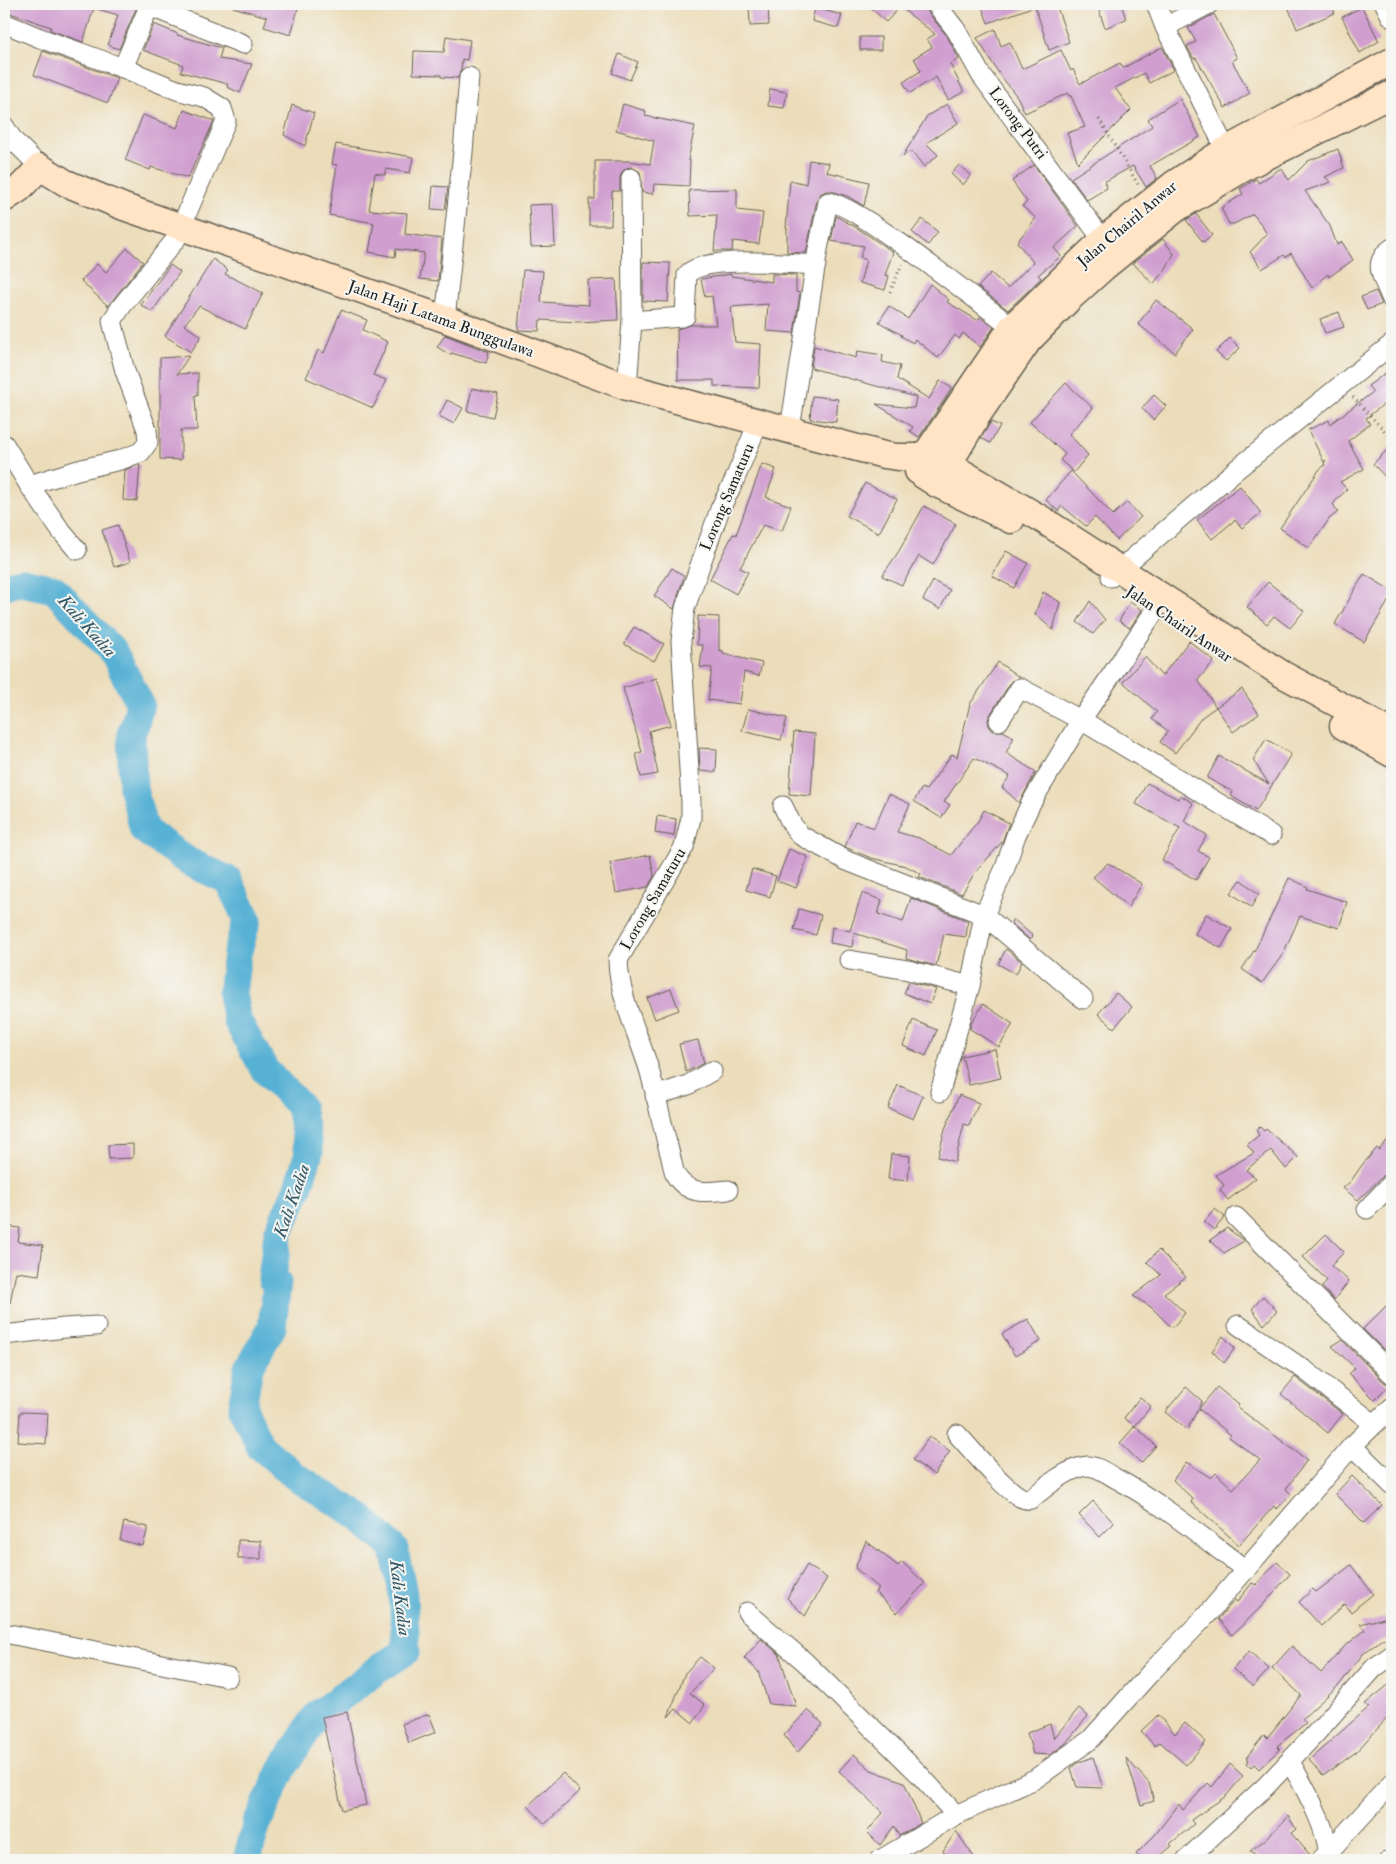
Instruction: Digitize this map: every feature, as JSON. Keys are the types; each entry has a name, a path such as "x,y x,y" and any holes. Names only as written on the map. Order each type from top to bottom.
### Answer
{"main road":[{"name":"Jalan Chairil Anwar","path":"925,467 1012,327 1103,240 1174,184 1226,150 1392,62"},
{"name":"Jalan Chairil Anwar","path":"925,467 977,416 1028,342 1071,297 1103,268 1177,208 1249,165 1392,94"},
{"name":"Jalan Haji Latama Bunggulawa","path":"40,167 66,184 180,227 446,319 627,387 758,423 790,429 925,467"},
{"path":"4,199 19,189 40,167"},
{"name":"Jalan Chairil Anwar","path":"925,467 1040,518 1156,608 1268,683 1392,754"},
{"name":"Jalan Chairil Anwar","path":"1114,574 1282,674 1392,733"}],"street":[{"name":"Lorong Putri","path":"936,4 956,30 982,75 1012,118 1103,240"},
{"path":"1156,4 1165,27 1226,150"},
{"path":"1165,27 1209,4"},
{"path":"1385,4 1392,18"},
{"path":"123,68 149,5 243,44"},
{"path":"4,23 177,90 204,97 222,108 226,121 176,239 120,307 112,320 125,371 147,430 148,442 141,452 120,460 29,485"},
{"path":"446,319 469,77"},
{"path":"4,126 13,140 40,167"},
{"path":"627,387 632,321 631,178"},
{"path":"790,429 818,249 828,202 843,206 878,228 1012,327"},
{"path":"1392,248 1380,260 1381,271 1392,300"},
{"path":"632,321 685,316 687,275 696,269 715,264 745,262 816,265"},
{"path":"1114,574 1237,469 1392,344"},
{"name":"Lorong Samaturu","path":"728,1190 700,1193 687,1187 676,1176 649,1070 623,992 618,960 680,854 688,832 691,802 681,641 684,608 720,509 758,423"},
{"path":"4,444 29,485 61,531 77,550"},
{"path":"940,1092 970,986 984,915 1031,803 1081,720 1156,608"},
{"path":"999,721 1020,688 1081,720 1271,835"},
{"path":"783,806 791,823 800,835 847,861 984,915 1083,999"},
{"path":"849,960 908,970 970,986"},
{"path":"655,1096 688,1085 712,1072"},
{"path":"1367,1209 1392,1182"},
{"path":"1236,1217 1392,1374"},
{"path":"1238,1325 1306,1371 1374,1424"},
{"path":"4,1335 96,1326"},
{"path":"880,1860 956,1815 1036,1779 1090,1740 1150,1672 1204,1618 1352,1446 1392,1407"},
{"path":"957,1434 1019,1497 1026,1500 1031,1499 1056,1480 1078,1468 1086,1466 1096,1468 1140,1492 1246,1570"},
{"path":"1352,1446 1392,1485"},
{"path":"747,1612 805,1662 919,1774 956,1815"},
{"path":"4,1633 228,1677"},
{"path":"1186,1860 1290,1762 1374,1668 1392,1655"},
{"path":"1290,1762 1310,1796 1326,1858"},
{"path":"1326,1858 1392,1783"}],"path":[{"path":"1099,119 1149,204"},
{"path":"890,292 908,249"},
{"path":"1342,385 1392,439"}],"building":[{"path":"4,4 138,4 119,49 108,45 118,15 94,8 83,42 50,30 51,27 4,11"},
{"path":"233,4 299,4 291,35 264,27 267,17 233,7"},
{"path":"749,4 768,4 769,25 750,26"},
{"path":"867,4 925,4 927,11 947,36 959,59 950,64 964,92 948,100 936,77 910,93 903,82 921,71 914,58 932,47 927,39 935,34 900,7 886,22"},
{"path":"981,4 1056,4 1069,42 1049,50 1035,6 988,23"},
{"path":"1111,4 1121,4 1126,19 1105,28 1098,8"},
{"path":"1287,4 1331,4 1335,13 1297,29"},
{"path":"1362,7 1379,41 1360,53 1342,17"},
{"path":"815,8 842,15 838,28 812,21"},
{"path":"1214,14 1237,58 1232,61 1250,93 1225,108 1187,46 1196,42 1188,28"},
{"path":"154,24 177,35 222,48 219,59 252,64 240,93 227,87 228,84 181,72 183,65 143,50"},
{"path":"995,29 1001,46 1010,42 1022,69 1061,50 1071,71 1073,69 1080,84 1120,63 1123,68 1162,47 1174,70 1149,83 1144,73 1115,88 1131,110 1078,163 1067,133 1085,127 1071,96 1068,93 1025,113 1018,98 998,72 977,38"},
{"path":"446,36 470,40 467,60 462,59 458,78 413,74 414,51 444,52"},
{"path":"860,37 881,37 881,50 860,50"},
{"path":"43,51 117,78 108,103 34,75"},
{"path":"619,54 638,62 630,80 612,73"},
{"path":"770,89 787,92 784,108 768,106"},
{"path":"1180,99 1200,137 1150,166 1157,178 1146,187 1133,166 1104,182 1107,188 1087,200 1071,178 1152,126 1148,119"},
{"path":"623,104 646,111 645,116 695,126 688,160 690,160 689,186 654,184 653,194 642,192 640,172 631,167 626,168 620,178 620,191 612,191 611,225 589,225 589,199 595,199 595,161 628,161 650,164 654,141 616,130"},
{"path":"947,104 958,123 926,143 938,155 924,167 912,151 903,156 927,116"},
{"path":"292,105 314,113 305,146 284,135"},
{"path":"184,110 214,121 188,178 151,167 150,170 125,160 143,115 177,128"},
{"path":"336,144 413,157 410,173 386,169 385,175 375,173 369,210 407,213 405,234 442,239 438,281 420,279 424,253 396,249 395,257 369,252 374,223 329,215 337,165 332,164"},
{"path":"1338,149 1344,168 1325,177 1331,182 1305,191 1330,226 1337,245 1342,242 1353,260 1329,277 1328,274 1312,288 1291,253 1286,257 1284,255 1262,269 1250,252 1267,234 1260,223 1253,214 1234,224 1229,224 1221,208 1243,194 1240,189 1256,179 1259,183 1281,168 1289,180 1308,161"},
{"path":"809,160 829,163 827,172 869,182 864,206 847,196 831,191 820,194 817,200 806,253 787,252 786,228 790,180 806,184"},
{"path":"959,165 971,175 963,185 951,174"},
{"path":"1034,165 1078,226 1054,248 1061,256 1038,275 1041,278 1008,310 978,287 991,273 1008,288 1033,262 1017,242 1036,218 1022,206 1027,202 1012,181"},
{"path":"433,186 448,187 445,210 431,209"},
{"path":"737,189 737,210 763,213 759,244 733,241 732,251 714,251 717,215 690,216 689,190"},
{"path":"553,204 555,246 531,247 529,205"},
{"path":"1196,214 1212,235 1203,242 1186,220"},
{"path":"836,216 893,252 885,275 889,276 885,290 860,283 866,260 860,257 864,246 831,241"},
{"path":"922,219 938,232 928,245 912,232"},
{"path":"1163,239 1174,254 1165,270 1153,284 1133,263"},
{"path":"127,248 143,262 108,306 81,281 97,264 106,272"},
{"path":"213,259 228,270 225,274 263,293 245,329 199,306 184,325 201,336 191,352 165,336"},
{"path":"643,262 670,263 668,302 643,301"},
{"path":"170,265 180,272 152,312 141,305"},
{"path":"523,270 543,271 541,302 589,305 588,280 616,279 618,320 579,322 540,320 539,331 518,330"},
{"path":"731,274 731,276 772,282 772,274 796,275 796,292 800,293 794,333 766,331 768,304 731,307 735,342 761,344 759,388 714,386 714,380 678,380 677,329 690,325 716,325 712,296 705,297 701,279"},
{"path":"930,284 949,300 947,302 977,320 980,317 994,327 980,347 963,333 959,339 955,335 938,358 915,339 913,343 879,322 889,306 908,319"},
{"path":"1376,291 1382,304 1367,310 1361,297"},
{"path":"1156,300 1193,329 1175,353 1138,324"},
{"path":"341,310 367,320 363,330 388,342 373,375 386,380 373,408 306,378 318,350 324,353"},
{"path":"1339,312 1344,327 1325,333 1320,319"},
{"path":"445,335 489,352 486,363 451,353 450,355 437,347"},
{"path":"1230,338 1240,348 1226,361 1216,352"},
{"path":"814,346 856,358 857,351 883,355 882,362 900,366 897,379 929,399 940,381 952,388 919,437 910,431 913,427 876,404 914,408 916,397 811,368"},
{"path":"189,356 177,374 198,373 198,395 195,395 197,430 181,430 181,460 160,459 160,358"},
{"path":"1392,368 1392,398 1366,418 1370,424 1348,441 1364,469 1340,482 1347,489 1333,504 1338,512 1330,518 1309,548 1280,528 1319,470 1325,465 1326,460 1324,462 1308,430 1329,420 1330,424 1373,392 1368,386"},
{"path":"1066,383 1093,408 1069,434 1088,455 1074,472 1060,460 1065,454 1030,422"},
{"path":"472,388 498,394 493,417 467,411"},
{"path":"1154,395 1166,406 1153,420 1142,408"},
{"path":"812,396 838,399 836,422 810,419"},
{"path":"447,400 463,408 454,424 439,416"},
{"path":"991,422 1000,426 990,443 981,438"},
{"path":"1392,445 1392,484 1373,464"},
{"path":"762,464 776,469 766,497 791,506 782,531 763,525 740,568 748,572 736,594 710,579 733,534 736,535"},
{"path":"140,465 137,501 123,500 125,470"},
{"path":"1071,471 1113,515 1127,502 1141,517 1117,540 1095,517 1086,526 1062,506 1058,511 1046,500"},
{"path":"865,483 897,499 879,533 847,516"},
{"path":"1240,486 1261,513 1242,528 1235,520 1212,539 1197,520"},
{"path":"924,506 956,524 933,565 919,556 902,585 882,576 899,551"},
{"path":"118,525 130,562 114,567 102,530"},
{"path":"1006,551 1028,563 1014,588 992,576"},
{"path":"672,568 684,576 674,609 654,596"},
{"path":"1364,574 1392,591 1392,595 1364,642 1335,624"},
{"path":"933,581 950,590 940,609 923,600"},
{"path":"1268,582 1304,611 1290,628 1274,616 1267,624 1247,607"},
{"path":"1043,592 1060,602 1053,630 1035,614"},
{"path":"1090,601 1105,620 1093,634 1077,622"},
{"path":"1130,602 1142,610 1130,628 1119,621"},
{"path":"698,616 719,617 719,650 723,651 723,654 762,663 759,676 744,672 740,704 708,700 712,668 700,667 703,645 697,645"},
{"path":"634,627 664,644 654,661 624,644"},
{"path":"1189,641 1214,661 1198,680 1216,707 1202,717 1175,753 1160,742 1168,731 1152,719 1157,712 1123,682 1145,657 1162,676"},
{"path":"998,662 1019,677 1011,682 990,715 988,720 989,726 993,731 1003,731 1014,737 1006,753 1036,772 1019,803 1002,787 1010,776 974,758 944,802 950,805 941,818 914,801 922,788 926,790 952,754 957,757 970,704"},
{"path":"657,678 671,725 649,731 658,774 641,777 636,753 642,752 623,688"},
{"path":"1242,689 1259,714 1233,732 1216,707"},
{"path":"748,709 787,718 781,740 742,731"},
{"path":"794,732 815,734 811,796 789,794"},
{"path":"1266,739 1291,754 1256,811 1231,796 1233,792 1207,778 1219,756 1269,784 1253,760"},
{"path":"699,748 717,749 716,772 700,771"},
{"path":"1147,783 1178,799 1180,795 1193,803 1184,821 1207,835 1198,851 1209,857 1196,880 1162,860 1180,828 1136,804"},
{"path":"889,794 910,804 897,832 919,838 951,855 978,821 984,810 1009,823 1002,842 974,874 962,894 919,877 921,874 906,866 871,858 845,847 855,821 874,828"},
{"path":"657,816 676,819 674,836 655,833"},
{"path":"789,849 808,857 796,888 777,881"},
{"path":"650,855 654,876 648,887 616,893 610,863"},
{"path":"1108,863 1142,884 1128,907 1093,877"},
{"path":"752,869 776,876 770,897 746,890"},
{"path":"1289,878 1308,887 1307,889 1347,902 1339,928 1300,916 1283,954 1262,983 1242,969 1256,948"},
{"path":"1241,880 1259,894 1251,907 1231,893"},
{"path":"862,893 882,900 878,914 903,922 911,898 968,921 966,937 944,934 936,966 906,958 907,950 854,933 852,947 830,943 832,927 850,931"},
{"path":"799,909 821,915 816,935 794,930"},
{"path":"1206,914 1232,929 1221,948 1195,934"},
{"path":"1013,919 1033,936 1030,940 1011,923"},
{"path":"1006,949 1022,962 1016,974 998,964"},
{"path":"909,982 936,989 930,1004 904,993"},
{"path":"671,989 679,1010 655,1019 647,998"},
{"path":"1116,993 1132,1007 1114,1028 1098,1014"},
{"path":"983,1004 1013,1024 999,1047 970,1029 971,1023"},
{"path":"913,1020 937,1030 926,1056 903,1046"},
{"path":"698,1040 704,1063 686,1072 679,1044"},
{"path":"995,1049 1001,1078 969,1085 962,1056"},
{"path":"898,1085 923,1096 913,1119 888,1108"},
{"path":"959,1095 979,1103 969,1126 964,1124 955,1162 938,1157 945,1129"},
{"path":"1260,1127 1264,1131 1266,1129 1298,1157 1286,1169 1271,1150 1246,1170 1256,1178 1228,1200 1220,1190 1224,1185 1216,1175 1254,1153 1247,1145 1259,1135 1256,1130"},
{"path":"1392,1135 1392,1172 1384,1175 1358,1200 1343,1188 1351,1181 1377,1148 1379,1150"},
{"path":"133,1144 133,1158 109,1159 108,1145"},
{"path":"891,1154 910,1156 908,1181 888,1179"},
{"path":"1215,1209 1225,1217 1214,1230 1204,1222"},
{"path":"4,1226 20,1228 18,1242 43,1245 39,1275 16,1272 10,1303 4,1303"},
{"path":"1227,1228 1244,1241 1224,1253 1210,1240"},
{"path":"1326,1234 1344,1252 1331,1266 1349,1281 1334,1300 1322,1287 1327,1280 1303,1257"},
{"path":"1159,1250 1186,1277 1164,1293 1185,1313 1172,1328 1151,1307 1133,1296 1161,1275 1147,1262"},
{"path":"1263,1296 1277,1311 1264,1325 1252,1309"},
{"path":"1392,1300 1392,1343 1384,1350 1363,1329"},
{"path":"1028,1319 1041,1341 1015,1356 1002,1334"},
{"path":"1223,1336 1235,1348 1224,1363 1212,1351"},
{"path":"1342,1340 1384,1382 1390,1385 1375,1400 1349,1374 1355,1368 1332,1346"},
{"path":"1295,1377 1343,1414 1328,1433 1281,1394"},
{"path":"1186,1387 1202,1401 1187,1430 1165,1412"},
{"path":"1217,1387 1239,1405 1237,1407 1307,1460 1286,1489 1291,1494 1277,1509 1274,1506 1239,1545 1191,1502 1193,1499 1173,1480 1186,1462 1211,1478 1216,1473 1233,1489 1260,1460 1229,1437 1231,1435 1199,1409"},
{"path":"1140,1397 1151,1406 1135,1426 1124,1418"},
{"path":"20,1412 48,1413 46,1444 18,1442"},
{"path":"1135,1426 1156,1446 1141,1463 1120,1443"},
{"path":"929,1437 950,1451 934,1475 913,1460"},
{"path":"1352,1476 1382,1505 1364,1523 1335,1494"},
{"path":"1093,1501 1114,1523 1100,1537 1079,1515"},
{"path":"124,1522 148,1527 143,1546 120,1540"},
{"path":"238,1540 261,1541 261,1559 238,1559"},
{"path":"866,1541 898,1566 902,1562 925,1583 897,1613 875,1592 879,1588 855,1568"},
{"path":"1277,1562 1290,1574 1260,1608 1232,1635 1218,1619 1235,1600 1237,1602 1252,1583 1256,1585"},
{"path":"807,1565 827,1578 805,1616 787,1598"},
{"path":"1351,1565 1373,1594 1351,1612 1345,1604 1321,1626 1299,1602 1313,1589 1316,1592"},
{"path":"1392,1616 1392,1637 1381,1640 1363,1654 1340,1684 1302,1719 1306,1723 1277,1746 1280,1749 1259,1769 1254,1764 1251,1767 1247,1763 1249,1760 1246,1758 1264,1735 1267,1738 1301,1695 1272,1668 1292,1646 1321,1673 1344,1647 1365,1630 1360,1624"},
{"path":"761,1639 779,1654 796,1706 769,1704 758,1671 744,1658"},
{"path":"1249,1651 1269,1669 1253,1687 1233,1669"},
{"path":"700,1657 714,1668 690,1693 705,1705 693,1723 676,1709 668,1717 685,1673"},
{"path":"1392,1682 1392,1713 1356,1752 1323,1776 1309,1760 1369,1707 1365,1704"},
{"path":"1079,1708 1088,1716 1065,1744 1050,1755 1033,1754 1027,1733 1050,1724 1054,1738"},
{"path":"808,1710 823,1724 797,1753 784,1735"},
{"path":"347,1712 366,1805 342,1810 322,1717"},
{"path":"429,1714 436,1732 409,1743 402,1724"},
{"path":"1158,1715 1175,1734 1185,1723 1206,1742 1186,1765 1160,1742 1155,1746 1141,1731"},
{"path":"854,1754 871,1770 904,1782 921,1823 899,1836 894,1826 880,1845 867,1832 883,1813 839,1771"},
{"path":"1093,1757 1103,1788 1077,1787 1071,1768 1077,1763"},
{"path":"1126,1758 1149,1783 1154,1801 1141,1805"},
{"path":"1230,1764 1243,1776 1226,1796 1191,1820 1194,1824 1170,1844 1172,1846 1155,1860 1143,1860 1136,1854 1154,1836 1179,1804 1183,1810 1208,1783 1212,1787"},
{"path":"563,1773 580,1791 545,1824 528,1806"},
{"path":"1288,1816 1296,1829 1291,1833 1311,1856 1311,1860 1264,1860 1250,1851 1266,1839"},
{"path":"956,1831 976,1860 949,1860 943,1851"}],"waterway":[{"name":"Kali Kadia","path":"4,585 22,582 54,589 114,653 140,704 131,734 133,789 144,830 189,862 228,880 247,919 237,954 232,994 237,1020 265,1070 300,1106 309,1152 298,1188 278,1233 272,1279 277,1283 272,1327 249,1368 242,1407 260,1446 295,1476 359,1516 394,1549 403,1594 406,1651 317,1715 283,1768 256,1826 247,1860"}]}
